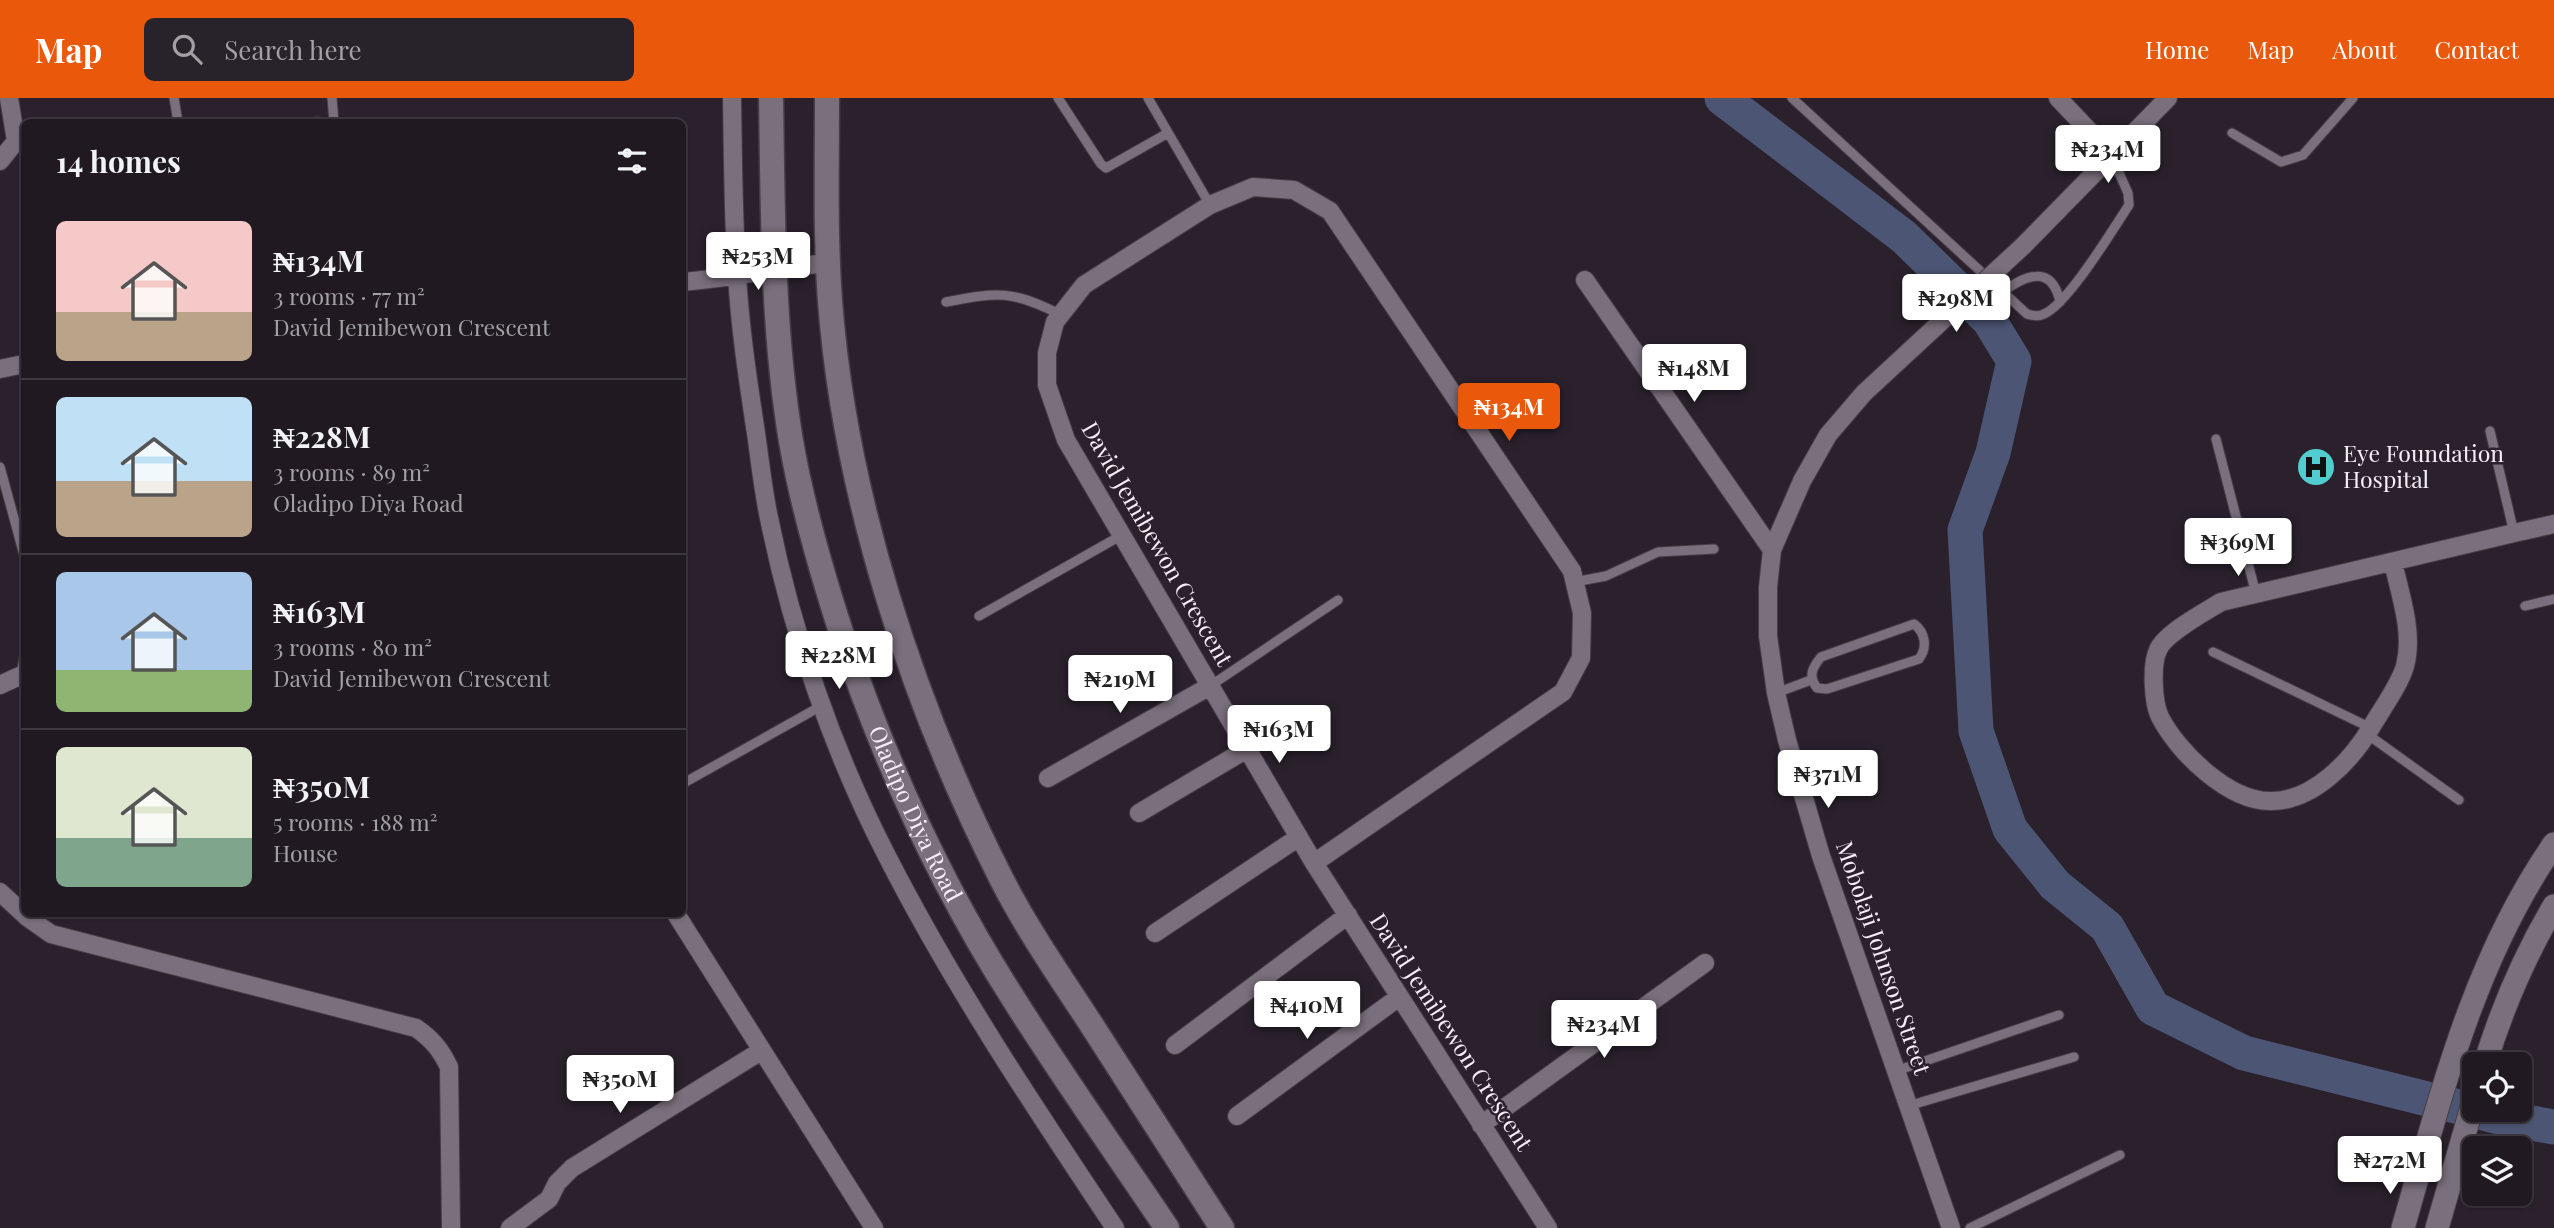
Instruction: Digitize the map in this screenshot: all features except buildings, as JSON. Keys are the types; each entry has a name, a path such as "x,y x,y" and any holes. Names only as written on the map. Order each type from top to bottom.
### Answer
{"main road":[{"name":"Oladipo Diya Road","path":"771,98 774,268 791,441 820,566 861,691 904,799 957,904 1012,997 1167,1228"},
{"path":"827,98 830,301 847,427 874,551 913,672 953,776 1003,882 1222,1228"}],"street":[{"path":"0,161 16,141 9,98"},
{"path":"732,98 737,277 750,397 769,518 795,620 823,705 849,774 886,855 917,914 967,999 1115,1228"},
{"path":"2058,98 2111,154 2168,98"},
{"name":"Mobolaji Johnson Street","path":"1951,1228 1821,856 1776,694 1768,636 1768,587 1772,550 1802,481 1828,435 1864,393 2023,246 2111,154"},
{"name":"David Jemibewon Crescent","path":"1314,863 1563,692 1581,658 1582,613 1572,571 1330,211 1294,190 1254,187 1210,205 1084,285 1055,322 1047,353 1046,385 1066,440 1299,838 1314,863 1399,997 1548,1228"},
{"path":"686,285 774,268 829,263"},
{"path":"1585,280 1772,550"},
{"path":"0,369 21,365"},
{"path":"2393,562 2409,642 2405,668 2369,731 2347,762 2324,782 2296,796 2271,802 2246,797 2181,751 2159,715 2153,680 2158,649 2186,623 2221,602 2554,524"},
{"path":"0,685 21,670"},
{"path":"1048,778 1210,686"},
{"path":"1139,813 1247,748"},
{"path":"1155,933 1299,838"},
{"path":"2403,1228 2469,1009 2510,915 2554,844"},
{"path":"0,892 21,911"},
{"path":"2489,1052 2500,1014 2536,937 2554,906"},
{"path":"1175,1045 1348,915"},
{"path":"27,917 51,934 416,1028 431,1038 449,1067 451,1228"},
{"path":"678,917 874,1228"},
{"path":"1481,1125 1705,963"},
{"path":"1237,1116 1399,997"},
{"path":"510,1228 549,1199 557,1183 572,1168 761,1051"},
{"path":"2437,1228 2468,1122"}],"lane":[{"path":"174,98 178,119"},
{"path":"332,98 334,119"},
{"path":"1058,98 1106,168 1168,133"},
{"path":"1148,98 1210,205"},
{"path":"1792,98 2003,292 2033,316 2042,315 2060,302 2129,205 2129,193 2111,154"},
{"path":"2232,133 2281,162 2291,160 2303,155 2353,98"},
{"path":"2003,292 2020,279 2032,275 2052,282 2060,302"},
{"path":"946,302 980,295 1008,295 1028,298 1060,314"},
{"path":"2490,432 2514,533"},
{"path":"2216,439 2256,594"},
{"path":"0,467 21,544"},
{"path":"979,616 1122,535"},
{"path":"1574,582 1606,576 1658,552 1714,549"},
{"path":"2525,606 2554,598"},
{"path":"1210,686 1338,600"},
{"path":"1914,624 1921,630 1924,640 1923,654 1919,659 1827,689 1817,688 1811,680 1813,667 1821,657 1902,627 1914,624"},
{"path":"2213,652 2369,731 2459,800"},
{"path":"1776,694 1811,680"},
{"path":"686,782 823,705"},
{"path":"1896,1071 2059,1015"},
{"path":"1908,1106 2074,1057"},
{"path":"1970,1228 2120,1155"}],"waterway":[{"path":"1722,98 1904,237 1989,320 2014,361 1993,453 1965,530 1976,731 2010,829 2055,885 2107,927 2153,1008 2244,1053 2503,1118 2554,1127"}],"place":[{"name":"Eye Foundation Hospital","path":"2316,467"}]}
